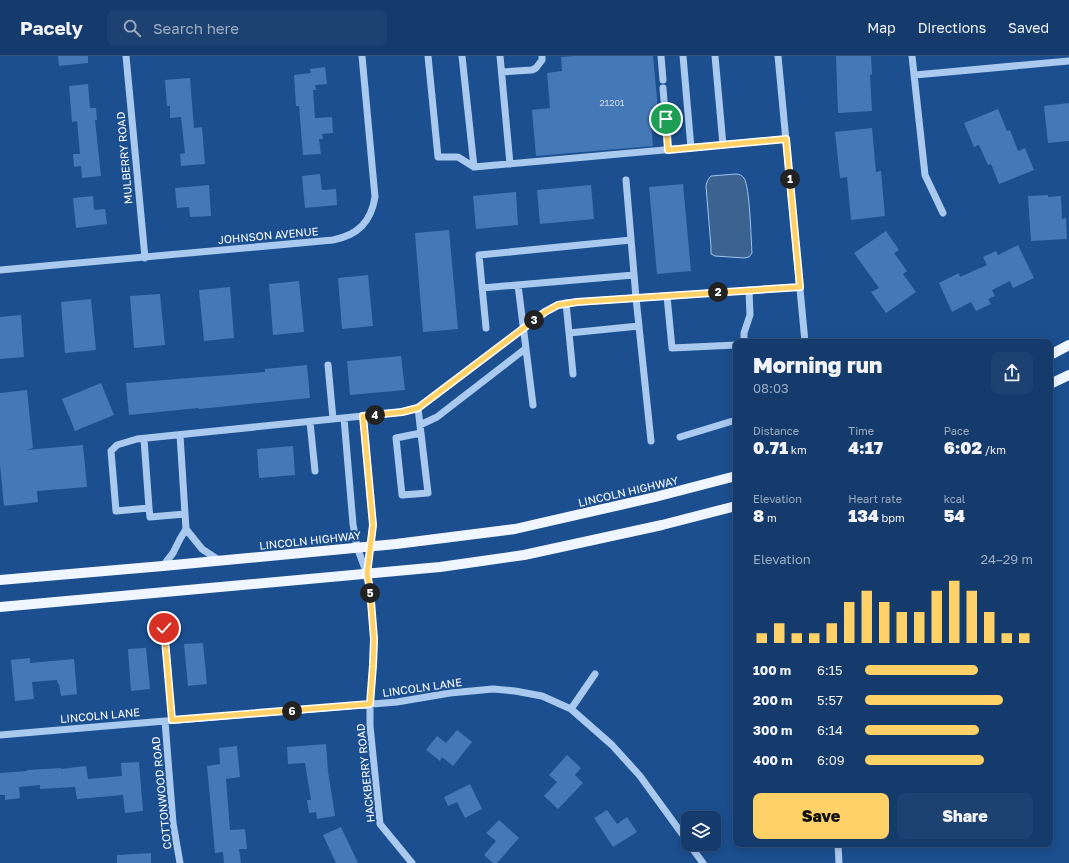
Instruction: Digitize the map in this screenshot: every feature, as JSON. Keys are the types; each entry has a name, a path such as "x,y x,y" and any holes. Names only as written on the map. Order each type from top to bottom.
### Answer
{"main road":[{"path":"1053,352 1069,344"},
{"path":"1053,383 1069,375"},
{"name":"LINCOLN HIGHWAY","path":"0,580 220,561 370,546 515,529 655,497 733,477"},
{"path":"0,607 440,567 524,555 662,525 733,507"}],"street":[{"name":"MULBERRY ROAD","path":"126,56 145,258"},
{"name":"JOHNSON AVENUE","path":"0,270 333,240 344,238 353,233 361,227 370,216 374,197 362,56"},
{"path":"428,56 438,157 458,157 474,167 786,139"},
{"path":"462,56 474,167"},
{"path":"500,56 510,164"},
{"path":"502,72 532,70 536,68 542,60 542,56"},
{"path":"661,56 668,150"},
{"path":"683,56 691,148"},
{"path":"715,56 723,145"},
{"path":"778,56 805,339"},
{"path":"912,56 925,175 944,213"},
{"path":"914,75 1069,61"},
{"path":"626,180 636,298 652,441"},
{"path":"486,328 479,255 631,240"},
{"path":"482,288 634,275"},
{"path":"518,285 532,405"},
{"path":"149,508 116,511 111,451 117,445 144,438 402,412 418,408 545,312 558,305 577,302 800,287"},
{"path":"744,339 744,333 750,315 749,290"},
{"path":"667,296 672,348 733,345"},
{"path":"566,304 572,374"},
{"path":"569,333 639,326"},
{"path":"420,425 437,417 525,349"},
{"path":"328,365 333,419"},
{"path":"418,408 420,425 421,433 428,492 402,495 396,438 421,433"},
{"path":"363,416 373,525 367,574"},
{"path":"344,418 353,524 357,547 367,574"},
{"path":"680,437 733,421"},
{"path":"310,422 315,471"},
{"path":"180,435 186,529 202,550 220,561"},
{"path":"144,438 150,517 185,514"},
{"path":"163,566 173,553 186,529"},
{"name":"HACKBERRY ROAD","path":"367,574 370,589 374,639 370,726 380,824 412,863"},
{"name":"COTTONWOOD ROAD","path":"164,628 173,823 180,863"},
{"path":"571,709 595,674"},
{"name":"LINCOLN LANE","path":"0,735 398,702 450,693 493,689 515,691 542,696 571,709 612,745 640,776 681,832"},
{"path":"838,847 839,863"},
{"name":"LINCOLN LANE","path":"695,851 703,863"}],"water":[{"path":"739,174 744,178 748,192 752,253 749,257 744,258 715,256 711,254 706,184 711,176"}],"building":[{"path":"58,56 88,56 88,63 59,66"},
{"path":"653,56 659,120 651,120 653,146 536,156 532,110 550,108 547,73 562,71 561,57"},
{"path":"836,56 871,56 872,74 870,75 872,111 838,113"},
{"path":"325,67 327,84 315,85 316,90 313,90 315,118 332,117 333,133 322,134 323,139 319,139 321,154 303,155 299,106 296,106 294,75 311,73 310,69"},
{"path":"190,78 194,128 202,127 205,164 181,166 180,154 185,153 181,117 170,118 170,106 167,106 165,80"},
{"path":"88,84 90,108 96,108 97,120 95,120 101,176 82,178 81,166 74,167 73,154 80,154 77,121 72,122 69,86"},
{"path":"1069,103 1069,141 1048,143 1044,106"},
{"path":"998,109 1007,131 1010,130 1018,151 1025,148 1034,170 999,184 991,164 988,165 979,145 974,147 964,123"},
{"path":"872,128 876,172 881,171 885,216 851,220 847,177 840,178 835,132"},
{"path":"320,174 322,190 336,189 337,205 305,208 302,176"},
{"path":"683,184 691,271 657,274 649,187"},
{"path":"209,185 211,216 190,217 189,207 177,208 175,188"},
{"path":"591,185 594,219 540,224 537,190"},
{"path":"516,192 518,225 476,229 473,196"},
{"path":"1048,195 1048,197 1061,196 1062,219 1066,218 1067,239 1031,241 1028,196"},
{"path":"93,196 94,210 105,209 107,224 76,228 73,198"},
{"path":"449,230 458,329 423,332 415,233"},
{"path":"886,231 899,250 894,253 907,271 903,274 916,292 886,313 871,292 879,288 854,253"},
{"path":"1018,245 1034,278 1013,288 1010,281 992,290 995,296 988,299 991,304 976,311 971,302 952,312 939,283 959,273 960,277 987,265 983,257 996,251 998,255"},
{"path":"368,275 373,326 342,329 338,278"},
{"path":"299,281 304,332 273,335 269,284"},
{"path":"230,287 234,338 204,341 199,290"},
{"path":"160,294 165,345 134,348 130,296"},
{"path":"91,299 96,350 65,353 61,302"},
{"path":"21,315 24,357 0,359 0,317"},
{"path":"401,356 405,390 350,395 347,361"},
{"path":"307,365 310,398 129,415 126,383 265,372 265,369"},
{"path":"101,383 114,415 75,431 62,399"},
{"path":"27,390 33,448 26,450 83,445 87,487 37,491 38,502 4,506 0,465 0,393"},
{"path":"293,446 295,475 259,478 257,449"},
{"path":"203,643 207,684 188,686 184,644"},
{"path":"146,648 150,689 131,691 128,649"},
{"path":"30,658 30,663 74,659 77,694 61,696 57,680 32,682 34,699 15,701 11,660"},
{"path":"457,730 472,742 453,766 442,757 440,761 426,750 437,736 446,743"},
{"path":"326,744 328,771 335,816 317,819 316,812 309,813 307,800 311,800 305,763 288,764 287,747"},
{"path":"237,746 240,777 226,779 230,830 245,829 247,849 239,849 241,863 224,863 223,852 215,853 207,766 220,764 219,748"},
{"path":"567,755 581,768 575,775 583,783 558,809 544,796 557,782 549,775"},
{"path":"139,762 143,811 125,813 123,795 77,799 75,787 40,789 40,785 19,787 20,798 5,800 5,795 0,795 0,773 86,766 88,779 122,776 121,763"},
{"path":"470,784 482,809 465,818 457,802 448,806 444,797"},
{"path":"607,810 617,824 627,817 637,832 613,847 594,818"},
{"path":"499,820 519,838 497,863 493,863 484,855 496,841 486,833"},
{"path":"341,827 358,863 336,863 323,835"},
{"path":"151,853 151,863 117,863 117,855"}],"route":[{"path":"164,628 172,720 370,704 374,639 370,589 367,574 373,525 363,416 402,412 418,408 545,312 558,305 577,302 800,287 786,139 668,150 666,119"}]}
